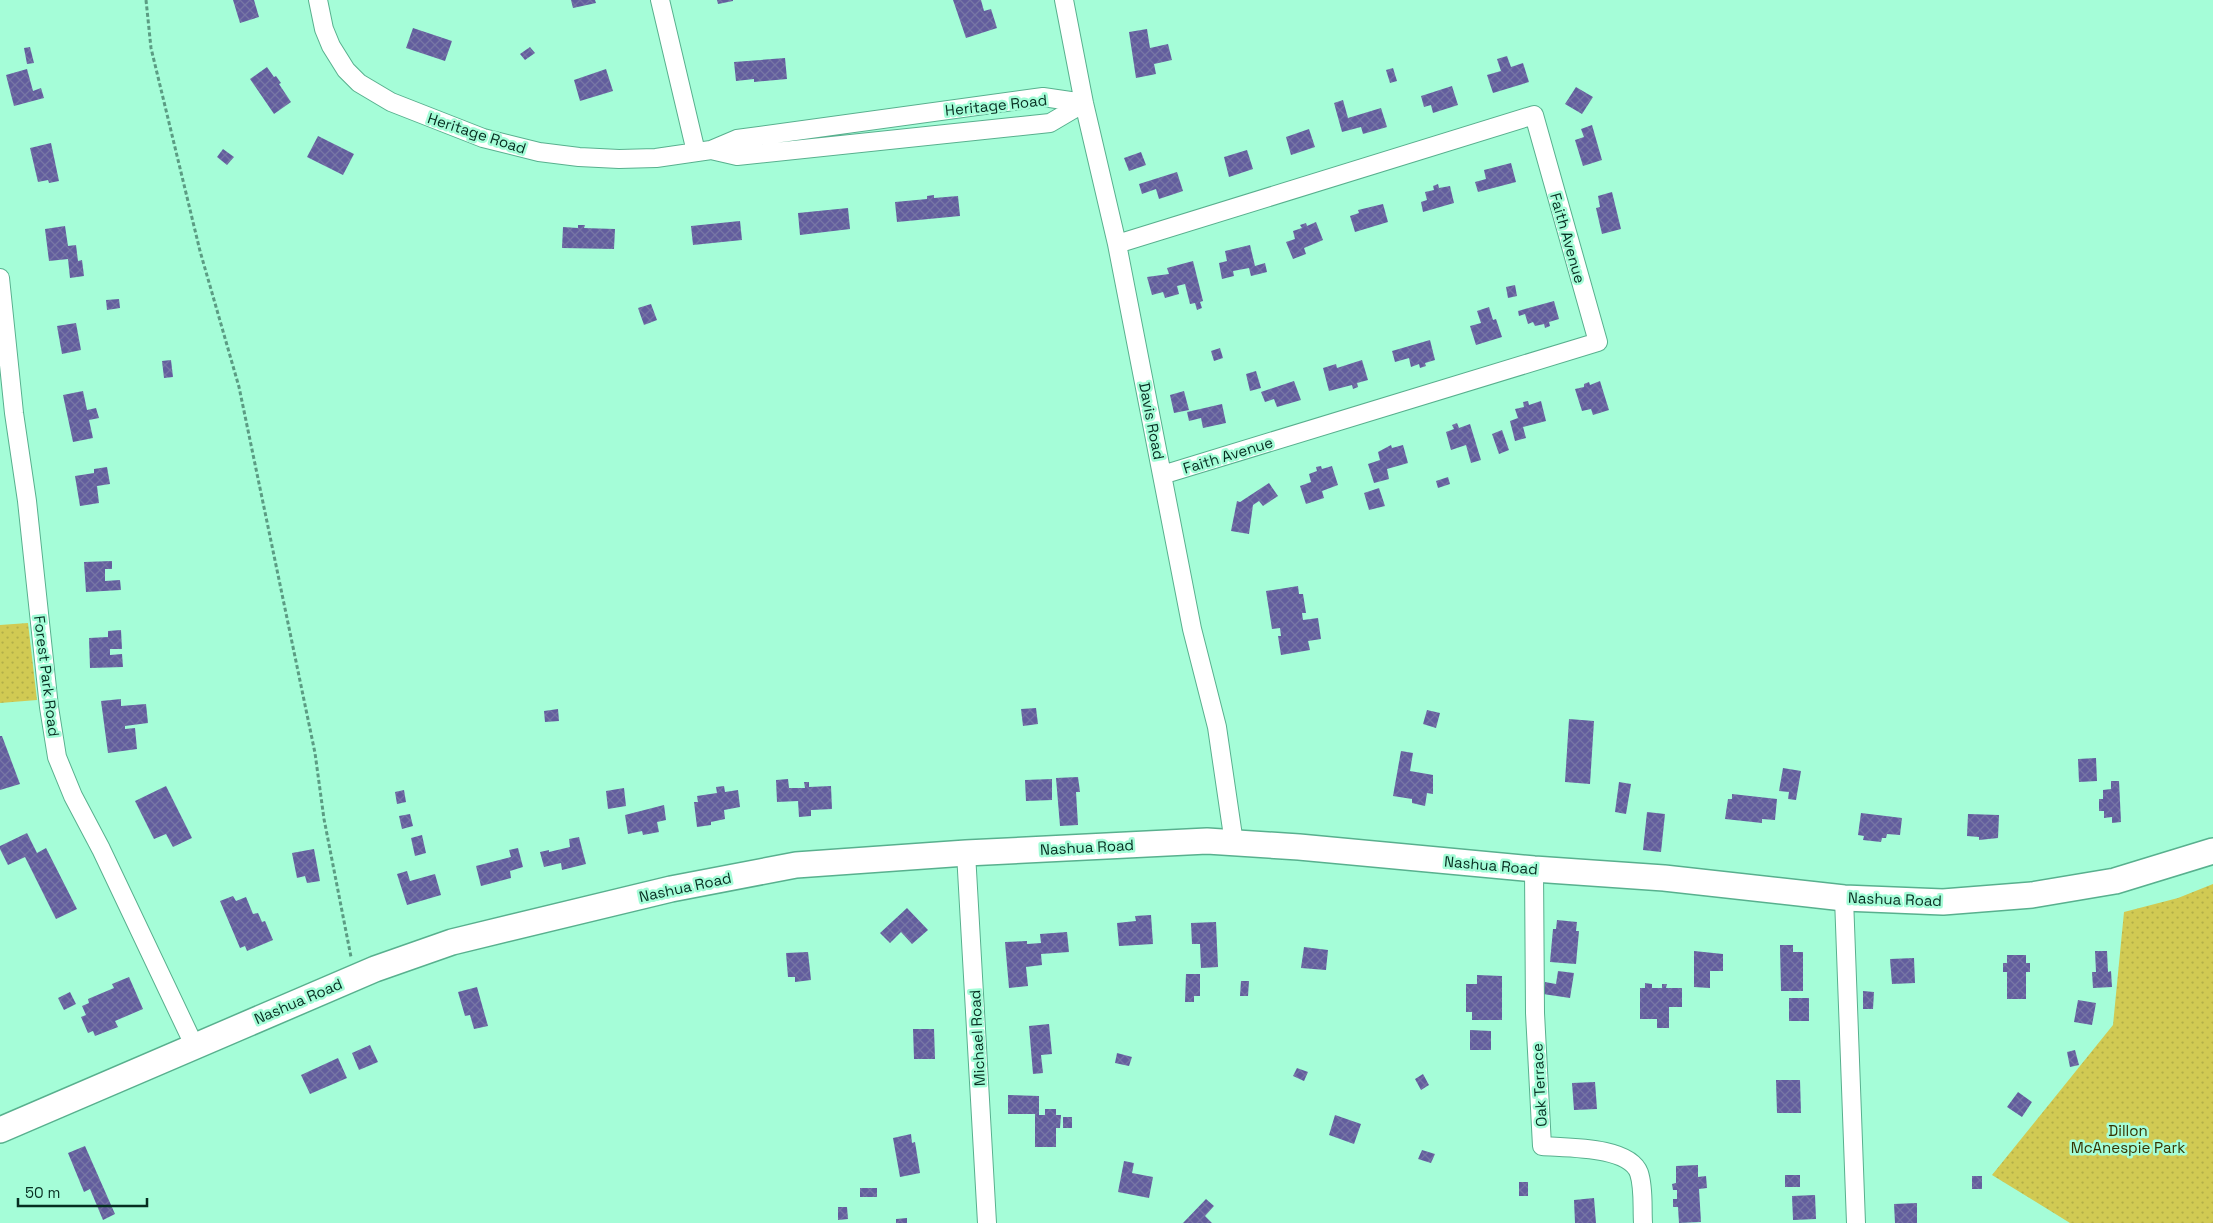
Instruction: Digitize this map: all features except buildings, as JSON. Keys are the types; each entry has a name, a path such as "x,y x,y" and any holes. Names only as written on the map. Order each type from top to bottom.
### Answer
{"main road":[{"name":"Nashua Road","path":"0,1130 194,1045 354,978 452,942 671,889 796,865 966,853 1207,841 1534,869 1664,878 1844,898 1943,902 2032,895 2115,881 2213,851"}],"street":[{"name":"Heritage Road","path":"318,0 327,38 341,62 366,89 391,102 483,138 539,152 579,158 619,159 704,151 737,156 1050,123 1084,103"},
{"path":"660,0 704,151"},
{"name":"Davis Road","path":"1064,0 1084,103 1118,244 1192,629 1217,727 1234,843"},
{"name":"Heritage Road","path":"704,151 737,139 1044,97 1084,103"},
{"name":"Faith Avenue","path":"1118,244 1534,115 1598,342 1162,475"},
{"name":"Forest Park Road","path":"0,278 14,413 27,501 49,707 57,757 73,796 101,849 194,1045"},
{"name":"Michael Road","path":"966,853 987,1223"},
{"name":"Oak Terrace","path":"1534,869 1534,993 1542,1146 1603,1151 1630,1162 1640,1174 1643,1223"},
{"path":"1844,898 1856,1223"}],"path":[{"path":"146,0 151,48 200,251 239,387 315,753 324,819 354,978"}],"green space":[{"path":"28,623 37,700 0,703 0,625"},
{"name":"Dillon McAnespie Park","path":"2213,884 2213,1223 2070,1223 1992,1175 2113,1025 2124,912 2178,898"}]}
